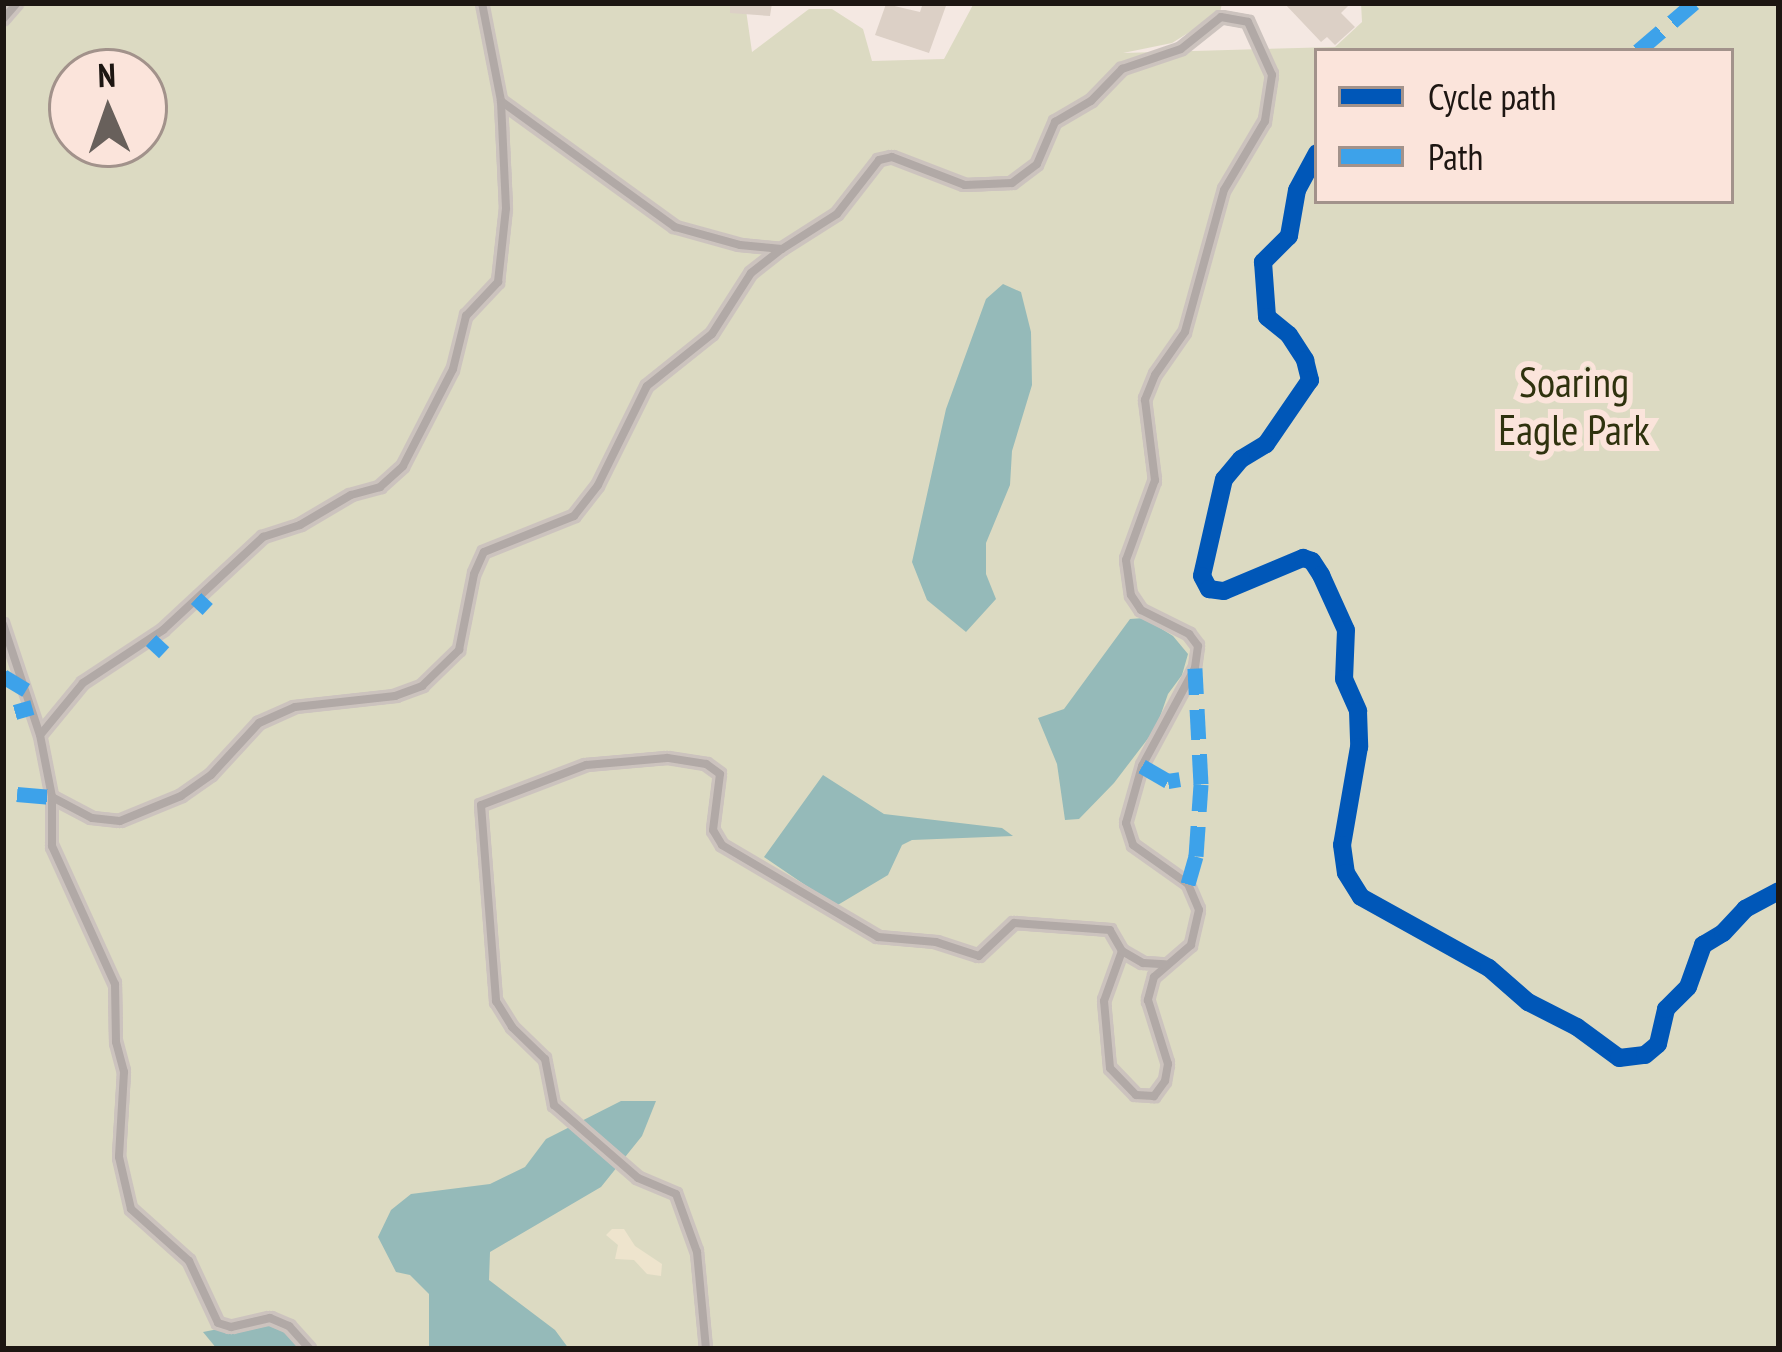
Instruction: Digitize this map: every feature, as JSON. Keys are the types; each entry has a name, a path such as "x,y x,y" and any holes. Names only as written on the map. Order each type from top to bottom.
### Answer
{"lane":[{"path":"3,19 17,3"},
{"path":"40,735 83,683 143,646 263,537 300,525 350,495 380,487 403,466 453,369 466,316 498,282 506,208 501,101 482,3"},
{"path":"52,797 92,818 120,821 182,796 231,757 259,724 295,707 395,696 422,686 459,650 474,574 484,552 574,516 598,485 647,386 712,334 751,273 837,214 879,160 892,158 965,185 1012,183 1037,164 1055,122 1091,101 1122,69 1181,49 1221,17 1232,16 1255,30 1272,75 1265,121 1223,190 1186,332 1155,375 1145,400 1155,480 1126,560 1131,596 1142,610 1189,634 1198,646 1195,668 1142,766 1126,823 1133,845 1188,884 1199,910 1190,945 1154,977 1148,1000 1168,1064 1165,1082 1154,1096 1136,1095 1110,1068 1103,1031 1104,1001 1123,951"},
{"path":"501,101 674,226 740,245 782,249"},
{"path":"3,623 40,735 52,797 52,846 115,984 116,1042 124,1072 119,1157 131,1209 189,1261 218,1323 230,1327 270,1318 289,1326 310,1349"},
{"path":"706,1349 698,1252 676,1194 638,1178 554,1106 545,1059 512,1027 496,1001 482,805 586,765 667,758 706,764 720,774 713,830 722,845 878,937 936,942 980,956 1014,923 1079,925 1109,930 1123,951 1142,963 1167,964"}],"green space":[{"name":"Soaring Eagle Park","path":"3,3 745,3 752,52 809,9 832,9 863,29 872,61 944,59 974,3 1222,3 1220,13 1172,43 1123,53 1335,47 1362,22 1361,3 1779,3 1779,1349 3,1349"}],"sand":[{"path":"612,1229 624,1229 635,1246 662,1264 661,1276 647,1274 634,1260 615,1259 618,1245 606,1235"}],"water":[{"path":"1003,284 1021,292 1031,332 1032,385 1012,451 1010,485 986,543 986,574 996,599 966,632 927,600 912,562 946,409 986,299"},
{"path":"1144,618 1173,636 1188,654 1182,675 1168,694 1156,728 1114,783 1079,819 1065,820 1057,764 1038,718 1064,709 1130,619"},
{"path":"823,775 884,814 1002,828 1013,836 912,840 902,845 888,875 836,906 764,857"},
{"path":"621,1101 656,1101 642,1136 601,1187 490,1252 489,1280 555,1330 569,1349 429,1349 429,1294 410,1275 396,1272 378,1237 391,1210 411,1194 490,1184 525,1167 546,1139"},
{"path":"264,1320 292,1333 305,1349 217,1349 203,1332"}],"building":[{"path":"730,3 772,3 770,16 730,13"},
{"path":"923,3 947,3 929,53 875,35 886,4 920,12"},
{"path":"1284,3 1351,3 1341,13 1355,27 1335,45 1327,37 1321,42"}],"marked path":[{"path":"1642,48 1694,3"},
{"path":"196,598 208,609"},
{"path":"151,640 164,652"},
{"path":"1188,884 1196,856 1201,784 1195,668"},
{"path":"3,676 26,690"},
{"path":"15,712 32,707"},
{"path":"1142,766 1168,781 1180,779"},
{"path":"17,794 52,797"}],"cycle path":[{"path":"1314,159 1297,190 1289,236 1263,262 1267,317 1289,335 1305,360 1310,380 1266,444 1241,459 1224,479 1202,576 1209,589 1224,591 1303,558 1312,561 1321,575 1346,630 1344,679 1358,711 1359,747 1342,845 1346,873 1361,897 1489,968 1528,1002 1577,1027 1619,1058 1645,1055 1658,1044 1666,1009 1688,987 1703,945 1723,933 1745,909 1779,891"}]}
